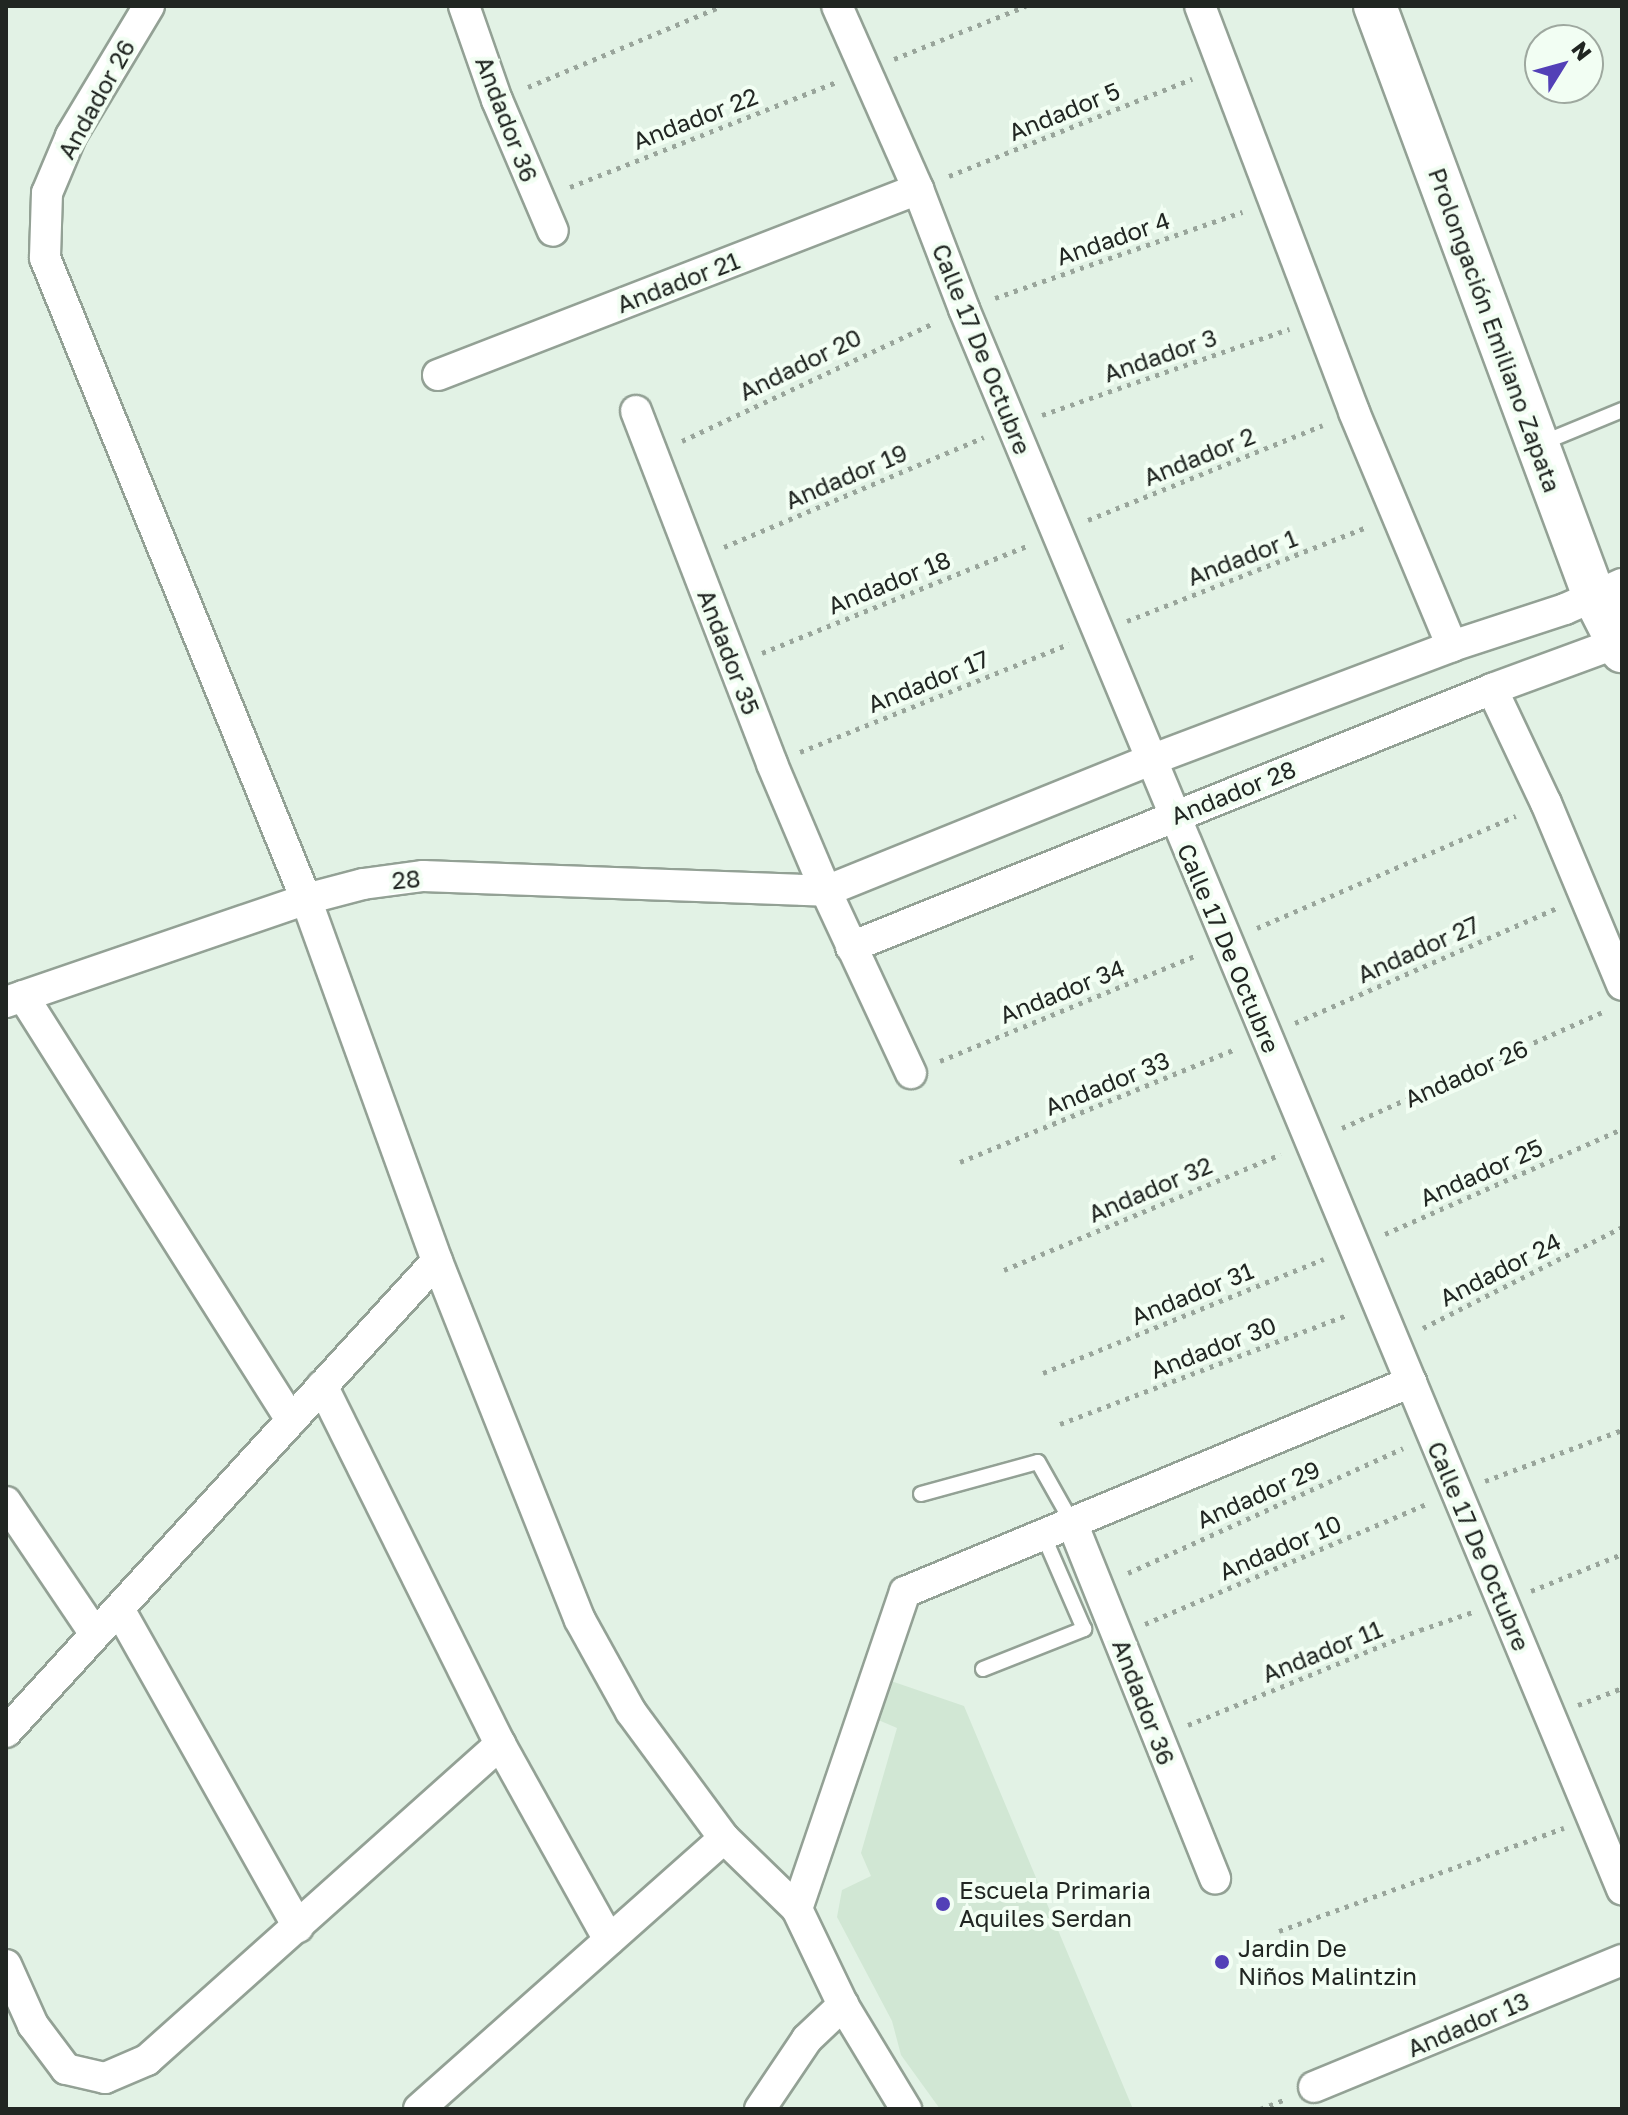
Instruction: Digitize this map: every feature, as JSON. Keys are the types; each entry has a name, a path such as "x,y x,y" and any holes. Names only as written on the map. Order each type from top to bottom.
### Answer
{"main road":[{"name":"Prolongación Emiliano Zapata","path":"1375,6 1538,445 1608,590 1620,647"}],"street":[{"name":"Andador 26","path":"149,6 71,136 47,193 45,258 306,899"},
{"name":"Andador 36","path":"464,6 497,100 553,231"},
{"name":"Calle 17 De Octubre","path":"837,6 918,189 1012,425 1622,1889"},
{"path":"1200,6 1354,412 1452,646"},
{"name":"Andador 21","path":"438,375 918,189"},
{"name":"Andador 35","path":"636,411 772,764 851,947 911,1073"},
{"path":"826,891 1151,760 1608,590"},
{"name":"Andador 28","path":"851,947 1492,689 1620,647"},
{"path":"1492,689 1546,803 1584,896 1615,997"},
{"name":"28","path":"14,999 306,899 363,884 423,876 826,891"},
{"path":"306,899 437,1261 580,1620 631,1712 724,1838 797,1909 843,2005 906,2109"},
{"path":"14,999 291,1420"},
{"path":"6,1732 437,1261"},
{"path":"797,1909 905,1592 1073,1525 1411,1382"},
{"path":"322,1386 500,1744 609,1940"},
{"path":"6,1502 95,1634"},
{"name":"Andador 36","path":"1073,1525 1215,1879"},
{"path":"119,1609 298,1927"},
{"path":"6,1965 33,2025 66,2069 105,2078 147,2060 500,1744"},
{"path":"419,2109 724,1838"},
{"name":"Andador 13","path":"1314,2087 1622,1960"},
{"path":"760,2109 807,2039 843,2005"}],"lane":[{"path":"1538,445 1622,410"},
{"path":"921,1494 1038,1462 1073,1525"},
{"path":"983,1669 1084,1629 1044,1537"}],"path":[{"path":"497,100 722,6"},
{"name":"Andador 22","path":"539,201 1026,6"},
{"name":"Andador 5","path":"918,189 1223,67"},
{"name":"Andador 4","path":"964,309 1274,201"},
{"name":"Andador 20","path":"653,456 867,351 964,309"},
{"name":"Andador 3","path":"1012,425 1320,318"},
{"name":"Andador 2","path":"1057,533 1354,412"},
{"name":"Andador 19","path":"694,560 1012,425"},
{"name":"Andador 1","path":"1098,632 1398,515"},
{"name":"Andador 18","path":"733,665 1057,533"},
{"name":"Andador 17","path":"772,764 1098,632"},
{"path":"1227,942 1546,803"},
{"name":"Andador 27","path":"1266,1036 1584,896"},
{"name":"Andador 34","path":"911,1073 1227,942"},
{"name":"Andador 26","path":"1311,1142 1615,997"},
{"name":"Andador 33","path":"960,1162 1266,1036"},
{"name":"Andador 25","path":"1354,1247 1622,1129"},
{"name":"Andador 32","path":"1004,1270 1311,1142"},
{"name":"Andador 24","path":"1394,1342 1622,1227"},
{"name":"Andador 31","path":"1043,1373 1354,1247"},
{"name":"Andador 30","path":"1060,1424 1378,1303"},
{"name":"Andador 10","path":"1119,1635 1456,1491 1622,1430"},
{"name":"Andador 29","path":"1098,1586 1433,1434"},
{"path":"1502,1602 1622,1554"},
{"name":"Andador 11","path":"1158,1738 1420,1630 1502,1602"},
{"path":"1550,1716 1622,1688"},
{"path":"1279,1931 1593,1819"}],"shaded area":[{"name":"Escuela Primaria Aquiles Serdan","path":"891,1681 964,1706 1133,2109 940,2109 901,2055 892,2021 837,1917 842,1890 871,1876 861,1853 897,1728 876,1719"}],"place":[{"name":"Escuela Primaria Aquiles Serdan","path":"943,1904"},
{"name":"Jardin De Niños Malintzin","path":"1222,1962"}]}
